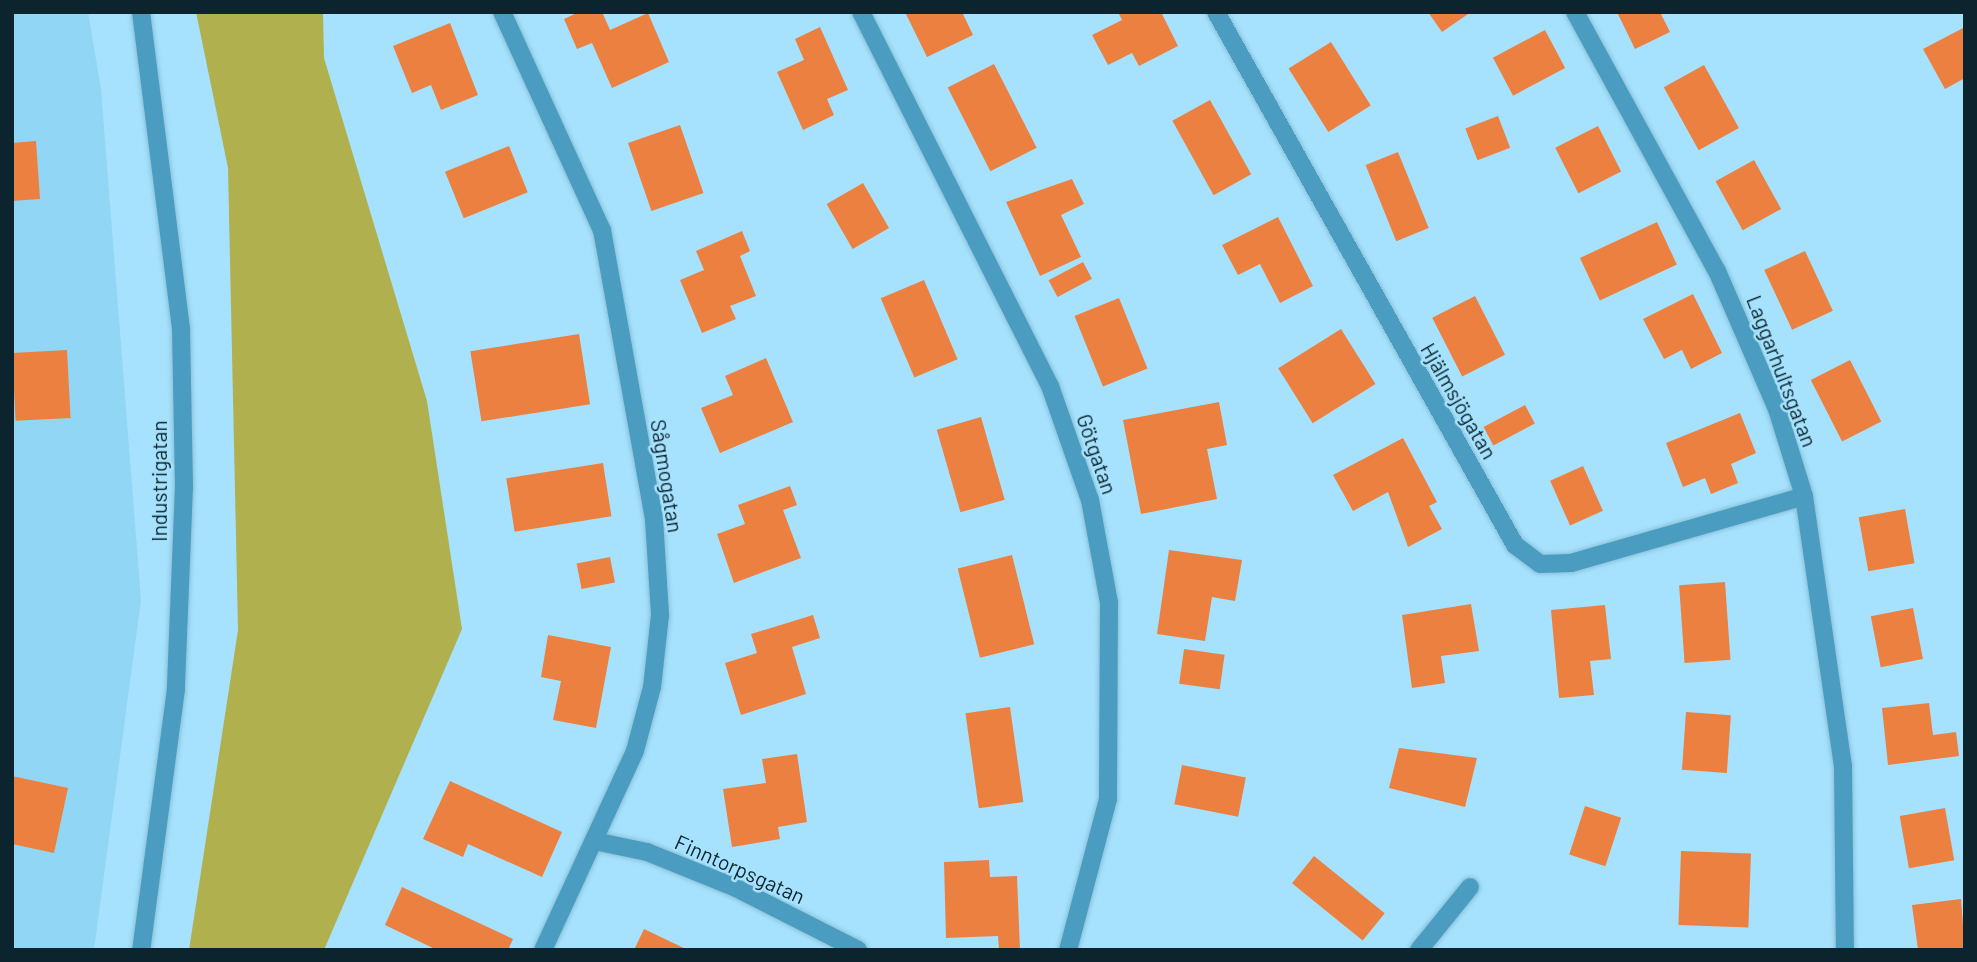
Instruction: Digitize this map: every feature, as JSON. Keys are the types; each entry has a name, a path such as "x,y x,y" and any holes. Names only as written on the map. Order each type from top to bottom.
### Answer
{"street":[{"name":"Industrigatan","path":"141,12 180,319 184,486 177,689 141,950"},
{"name":"Sågmogatan","path":"502,12 602,230 654,519 660,615 652,687 635,751 599,842 543,950"},
{"name":"Götgatan","path":"861,12 1050,386 1090,500 1109,603 1108,799 1069,950"},
{"name":"Hjälmsjögatan","path":"1216,12 1515,545 1540,564 1572,563 1804,496"},
{"name":"Laggarhultsgatan","path":"1575,12 1717,271 1777,409 1804,496 1843,766 1845,950"},
{"name":"Finntorpsgatan","path":"599,842 647,852 736,888 858,950"},
{"path":"1419,950 1470,887"}],"shaded area":[{"path":"12,12 88,12 101,89 141,600 94,950 12,950"},
{"path":"196,12 323,12 324,58 427,401 462,629 324,950 189,950 238,630 228,168"}],"building":[{"path":"579,12 602,12 610,30 648,13 669,62 612,88 592,43 577,49 564,19"},
{"path":"905,12 962,12 973,35 927,57"},
{"path":"1118,12 1161,12 1178,46 1139,66 1132,53 1108,65 1092,35 1122,20"},
{"path":"1428,12 1471,12 1442,32"},
{"path":"1617,12 1660,12 1670,32 1635,49"},
{"path":"450,23 478,95 441,110 431,85 412,93 393,46"},
{"path":"820,27 848,90 827,99 834,115 803,130 777,72 804,60 795,39"},
{"path":"1965,27 1965,78 1945,89 1923,49"},
{"path":"1545,30 1565,68 1513,96 1493,58"},
{"path":"1331,42 1371,106 1328,132 1289,68"},
{"path":"994,64 1037,148 990,171 948,88"},
{"path":"1704,65 1739,128 1699,150 1664,87"},
{"path":"1210,100 1251,174 1214,195 1172,121"},
{"path":"1498,116 1510,148 1478,160 1465,129"},
{"path":"680,125 703,193 651,211 628,143"},
{"path":"1598,126 1621,171 1578,193 1555,148"},
{"path":"36,141 40,199 12,201 12,143"},
{"path":"509,146 528,192 464,218 445,172"},
{"path":"1398,152 1429,228 1396,241 1366,165"},
{"path":"1754,160 1781,209 1743,230 1716,181"},
{"path":"1072,179 1084,204 1061,215 1081,257 1040,276 1006,202"},
{"path":"863,183 889,228 853,249 827,204"},
{"path":"1278,217 1313,286 1280,303 1260,264 1238,275 1222,245"},
{"path":"1657,222 1677,265 1600,301 1580,258"},
{"path":"742,231 750,251 740,256 756,296 730,306 736,319 702,333 680,280 704,270 696,251"},
{"path":"1805,251 1833,311 1792,330 1764,270"},
{"path":"1083,262 1092,279 1057,297 1049,280"},
{"path":"924,280 958,359 914,378 881,298"},
{"path":"1693,294 1722,353 1691,369 1682,350 1664,359 1643,319"},
{"path":"1475,296 1505,355 1462,377 1432,318"},
{"path":"1119,298 1147,368 1103,386 1074,316"},
{"path":"1341,329 1375,384 1313,423 1278,368"},
{"path":"579,334 590,404 481,421 470,351"},
{"path":"67,350 71,418 16,421 12,353"},
{"path":"766,358 793,422 720,453 701,408 733,395 725,376"},
{"path":"1850,360 1881,421 1842,441 1811,380"},
{"path":"1219,402 1227,445 1207,449 1217,499 1141,514 1123,420"},
{"path":"1525,405 1535,424 1493,446 1484,427"},
{"path":"1740,413 1756,453 1731,464 1738,483 1711,494 1705,478 1683,487 1666,443"},
{"path":"981,417 1005,500 960,512 937,430"},
{"path":"1403,438 1437,502 1429,506 1442,529 1408,547 1388,492 1353,511 1333,475"},
{"path":"603,463 611,516 515,532 506,478"},
{"path":"1583,466 1603,511 1570,525 1550,481"},
{"path":"790,486 797,505 783,510 801,558 734,583 717,534 745,524 738,505"},
{"path":"1905,509 1915,563 1868,571 1859,517"},
{"path":"1169,550 1242,560 1235,601 1212,597 1205,641 1157,634"},
{"path":"1012,555 1034,644 980,658 958,569"},
{"path":"610,557 615,583 582,589 577,563"},
{"path":"1725,582 1730,660 1685,663 1679,585"},
{"path":"1471,604 1479,651 1441,656 1445,683 1412,688 1402,615"},
{"path":"1605,605 1611,659 1590,661 1594,695 1559,698 1551,610"},
{"path":"1913,608 1923,659 1881,667 1871,616"},
{"path":"813,615 820,638 792,647 806,694 741,715 725,663 757,653 751,634"},
{"path":"548,635 611,647 596,728 553,720 561,681 541,677"},
{"path":"1184,649 1225,655 1220,689 1179,684"},
{"path":"1929,703 1933,735 1956,732 1959,756 1888,765 1882,708"},
{"path":"1010,707 1023,802 979,808 965,713"},
{"path":"1686,712 1731,715 1727,773 1682,770"},
{"path":"1399,748 1477,758 1465,807 1389,788"},
{"path":"797,754 807,822 778,827 780,839 732,847 723,789 766,783 762,759"},
{"path":"1182,765 1246,777 1238,817 1174,804"},
{"path":"12,776 68,788 54,853 12,844"},
{"path":"450,781 562,832 542,877 468,844 463,857 423,839"},
{"path":"1585,806 1621,818 1605,866 1569,855"},
{"path":"1945,808 1954,860 1909,868 1900,816"},
{"path":"1681,851 1751,853 1748,927 1678,925"},
{"path":"1314,856 1385,913 1363,940 1292,883"},
{"path":"989,860 990,877 1017,876 1020,950 999,950 998,936 946,938 944,862"},
{"path":"402,887 513,939 508,950 437,950 385,925"},
{"path":"1961,899 1965,950 1918,950 1912,905"},
{"path":"644,929 688,950 634,950"}]}
